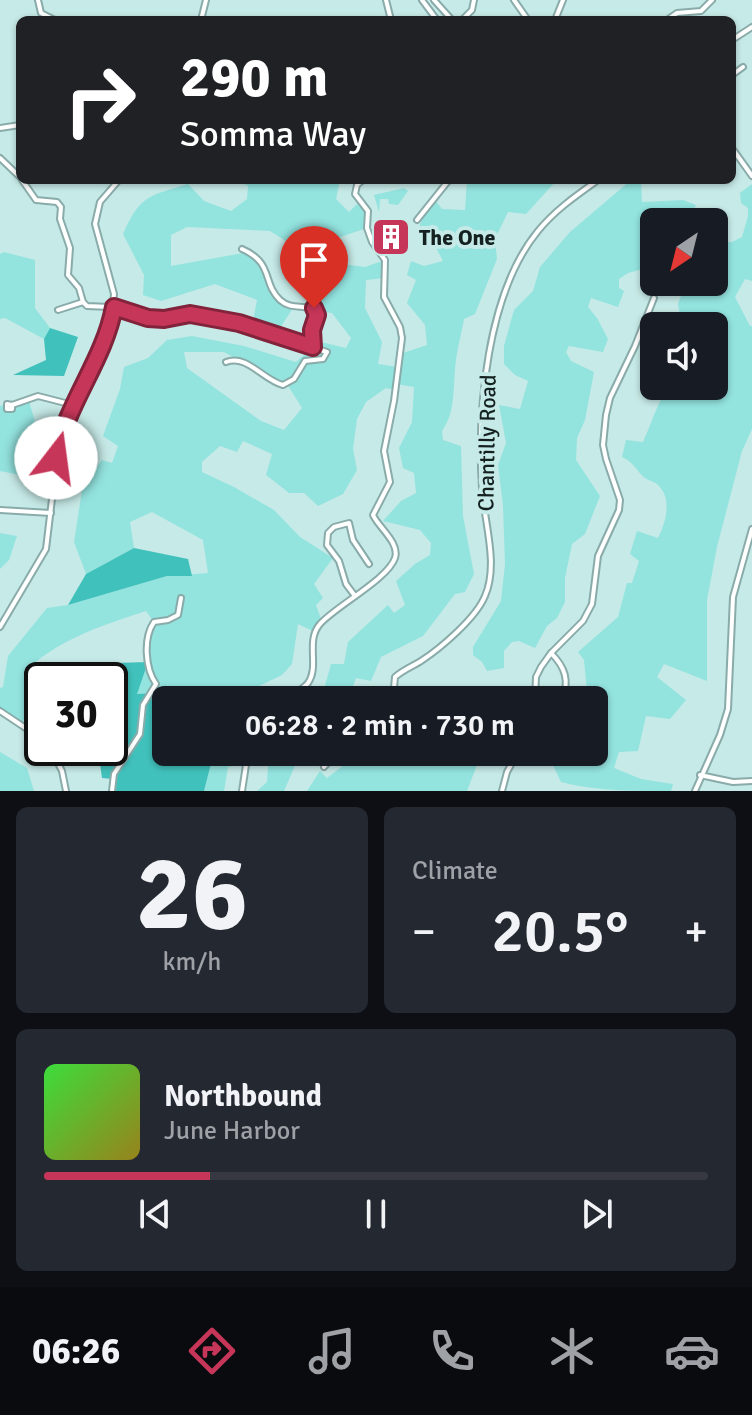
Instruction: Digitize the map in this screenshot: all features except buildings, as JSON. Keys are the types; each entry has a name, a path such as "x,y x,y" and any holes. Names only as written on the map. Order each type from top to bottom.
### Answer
{"street":[{"path":"38,0 41,13 47,16"},
{"path":"434,0 448,16"},
{"path":"673,16 701,11 712,0"},
{"path":"736,72 743,67"},
{"path":"736,154 752,176"},
{"path":"0,158 16,173"},
{"path":"25,184 36,200 57,202 61,207 61,222 70,248 68,275 79,288 83,302 90,307 114,307 148,318 164,319 190,314 239,323 327,352 325,358 305,361 294,379 283,385 270,381 235,359 227,362"},
{"path":"0,627 43,555 48,541 60,432 106,332 114,307 113,287 95,224 100,202 116,184"},
{"path":"304,686 311,678 312,644 318,626 392,563 396,555 395,546 373,515 390,482 384,451 402,338 400,327 384,297 385,260 372,242 367,228 368,211 355,194 358,184"},
{"path":"417,220 446,184"},
{"name":"Chantilly Road","path":"394,686 395,677 432,652 473,616 486,594 490,571 482,487 484,396 497,313 535,234 593,184"},
{"path":"242,249 264,264 277,297 293,308 309,307 317,311 312,330 313,347"},
{"path":"536,686 536,677 551,653 583,621 592,604 598,556 619,510 620,500 603,445 606,415 610,398 654,298"},
{"path":"58,310 83,302"},
{"path":"12,405 38,396 73,405"},
{"path":"0,510 51,513"},
{"path":"355,596 346,584 342,567 327,545 326,538 334,527 349,523 353,540 369,564"},
{"path":"695,791 728,709 732,604 752,529"},
{"path":"112,791 116,771 139,738 143,705 156,684 148,662 150,627 154,622 178,615 181,598"},
{"path":"551,653 562,663 566,686"},
{"path":"0,711 24,726"},
{"path":"60,766 66,791"},
{"path":"242,791 246,766"},
{"path":"502,791 510,766"},
{"path":"700,775 733,782 752,781"}],"shaded area":[{"path":"188,184 204,201 231,211 247,199 248,186 244,184 339,184 336,199 349,212 357,204 368,211 367,228 337,238 292,245 270,231 187,227 171,235 171,266 249,252 264,264 277,297 293,308 276,334 252,326 257,300 215,284 161,301 143,295 144,275 123,234 141,204 164,191"},
{"path":"467,184 553,184 526,214 508,212 495,239 497,259 475,314 464,319 456,357 451,410 442,431 443,440 461,446 463,516 474,574 465,592 455,594 423,636 381,657 371,681 356,678 353,686 325,686 331,664 344,664 348,642 388,605 394,613 405,605 396,581 430,555 431,543 420,530 383,521 401,501 416,493 414,473 403,468 399,448 412,422 414,387 396,384 395,390 386,388 366,402 357,419 353,449 357,470 343,494 318,506 304,493 289,493 266,475 272,454 243,441 237,452 220,446 202,462 202,472 274,510 300,537 333,558 314,584 323,598 316,605 322,622 315,632 298,624 292,664 282,675 259,686 152,686 152,693 136,694 148,662 150,630 154,622 146,611 70,640 36,662 24,662 24,719 21,725 0,711 0,688 3,687 8,656 47,608 68,605 167,576 208,573 203,540 152,512 130,522 134,548 86,574 74,542 83,484 102,460 112,463 118,446 103,436 120,389 124,367 148,358 167,340 192,336 244,346 296,362 313,347 312,340 346,348 351,338 332,313 309,307 319,277 342,264 365,267 385,260 385,278 366,280 365,308 382,342 378,364 397,367 400,354 427,345 425,325 407,303 416,280 407,275 411,261 424,266 443,261 428,232 418,230 435,200 442,209 465,210","holes":["184,352 224,352 283,385 287,384 302,408 284,430 261,421 187,368"]},
{"path":"626,184 641,184 642,202 683,200 696,205 694,208 640,208 640,270 619,279 619,288 624,291 618,307 591,298 588,307 608,339 603,352 569,346 566,352 571,361 594,372 585,420 577,438 576,460 600,496 585,534 572,544 565,578 565,602 557,618 547,626 535,648 519,641 512,642 504,651 504,668 487,671 473,655 473,647 501,601 505,564 498,465 506,443 499,405 520,409 528,381 515,375 504,364 504,346 514,310 533,291 540,267 570,232"},
{"path":"752,184 752,281 745,279 735,297 752,326 752,429 742,451 707,600 707,681 664,664 657,677 686,700 670,719 646,716 638,751 619,752 614,768 641,779 673,784 671,791 601,789 561,782 553,766 608,766 608,686 587,686 584,660 578,652 618,617 627,583 632,583 639,561 630,554 637,531 658,538 665,518 666,503 662,490 622,457 626,440 643,442 661,400 728,400 728,312 679,312 678,304 681,296 728,296 728,242 742,237 748,216 748,208 741,203 740,193"},
{"path":"404,188 408,191 398,205 389,204 388,199 380,199 379,212 374,195"},
{"path":"4,252 35,260 35,308 50,328 44,339 5,318 0,319 0,254"},
{"path":"50,328 78,337 64,376 13,375 46,360 44,339"},
{"path":"28,398 37,428 30,477 0,471 0,406"},
{"path":"0,533 17,536 9,560 0,569"},
{"path":"134,548 188,559 192,576 167,576 68,605 86,574"},
{"path":"148,662 137,694 152,693 152,766 210,766 204,791 112,791 113,779 102,778 100,766 128,766 128,663"},
{"path":"0,752 27,768 34,791 0,791"},
{"path":"210,766 234,766 228,767 224,791 204,791"},
{"path":"268,766 295,766 284,791 257,791 267,782"},
{"path":"343,766 477,766 467,791 307,791 320,771 327,778"}],"place":[{"name":"The One","path":"391,237"}],"route":[{"path":"56,458 60,432 95,359 114,307 148,318 164,319 190,314 239,323 313,347 312,330 317,315 314,308"}]}
